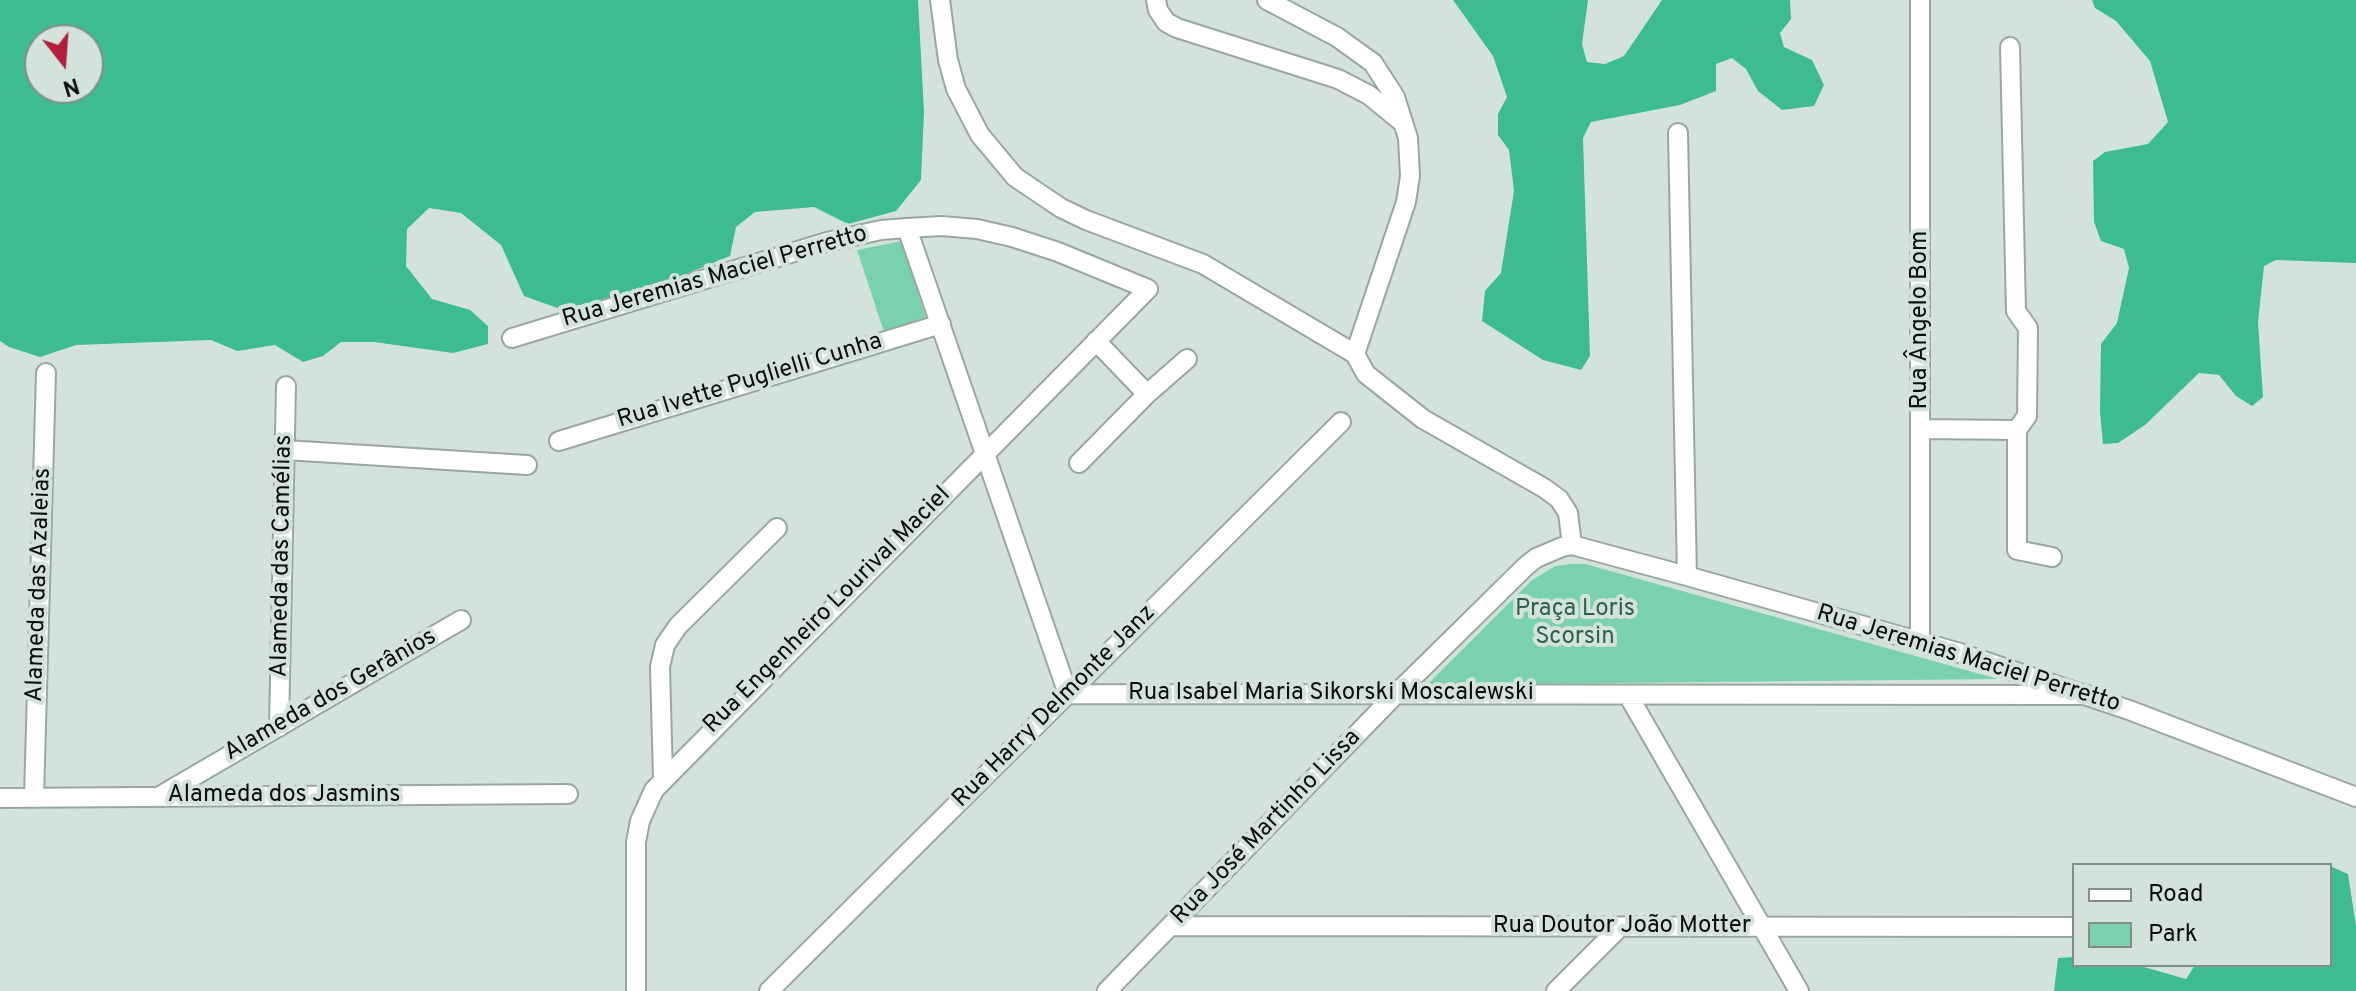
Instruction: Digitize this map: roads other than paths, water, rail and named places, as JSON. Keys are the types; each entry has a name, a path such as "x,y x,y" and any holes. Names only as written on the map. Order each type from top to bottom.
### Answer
{"street":[{"path":"940,0 948,60 956,89 980,135 1015,177 1061,208 1086,220 1203,264 1355,354 1366,374 1431,425 1559,499 1568,513 1572,545"},
{"path":"1156,0 1166,22 1177,28 1338,79 1369,95 1402,122"},
{"path":"1267,0 1337,37 1373,63 1395,97 1402,122 1410,156 1406,202 1355,354"},
{"name":"Rua Ângelo Bom","path":"1920,0 1920,641"},
{"path":"2010,47 2016,311 2028,328 2027,416 2017,430 2017,550 2052,557"},
{"path":"1678,133 1687,576"},
{"name":"Rua Jeremias Maciel Perretto","path":"512,338 827,242 881,230 941,226 977,229 1058,252 1148,289"},
{"path":"907,228 1068,694"},
{"name":"Rua Engenheiro Lourival Maciel","path":"636,991 636,842 646,805 663,779 1148,289"},
{"name":"Rua Ivette Puglielli Cunha","path":"559,441 941,324"},
{"path":"1096,341 1147,394"},
{"path":"1079,463 1147,394 1187,359"},
{"name":"Alameda das Azaleias","path":"34,797 46,373"},
{"name":"Alameda das Camélias","path":"279,727 286,386"},
{"name":"Rua Harry Delmonte Janz","path":"773,990 1341,422"},
{"path":"1921,429 2017,430"},
{"path":"285,450 527,465"},
{"path":"663,779 660,667 665,645 678,626 777,528"},
{"name":"Rua Jeremias Maciel Perretto","path":"1572,545 1920,641 2087,695 2356,797"},
{"name":"Rua José Martinho Lissa","path":"1107,991 1396,694 1536,558 1548,551 1572,545"},
{"name":"Alameda dos Gerânios","path":"159,796 461,620"},
{"name":"Rua Isabel Maria Sikorski Moscalewski","path":"1068,694 2087,695"},
{"path":"1628,695 1799,991"},
{"name":"Alameda dos Jasmins","path":"0,798 568,794"},
{"name":"Rua Doutor João Motter","path":"1171,926 2072,927"},
{"path":"1556,991 1620,927"}],"park label":[{"name":"Praça Loris Scorsin","path":"1575,624"}]}
